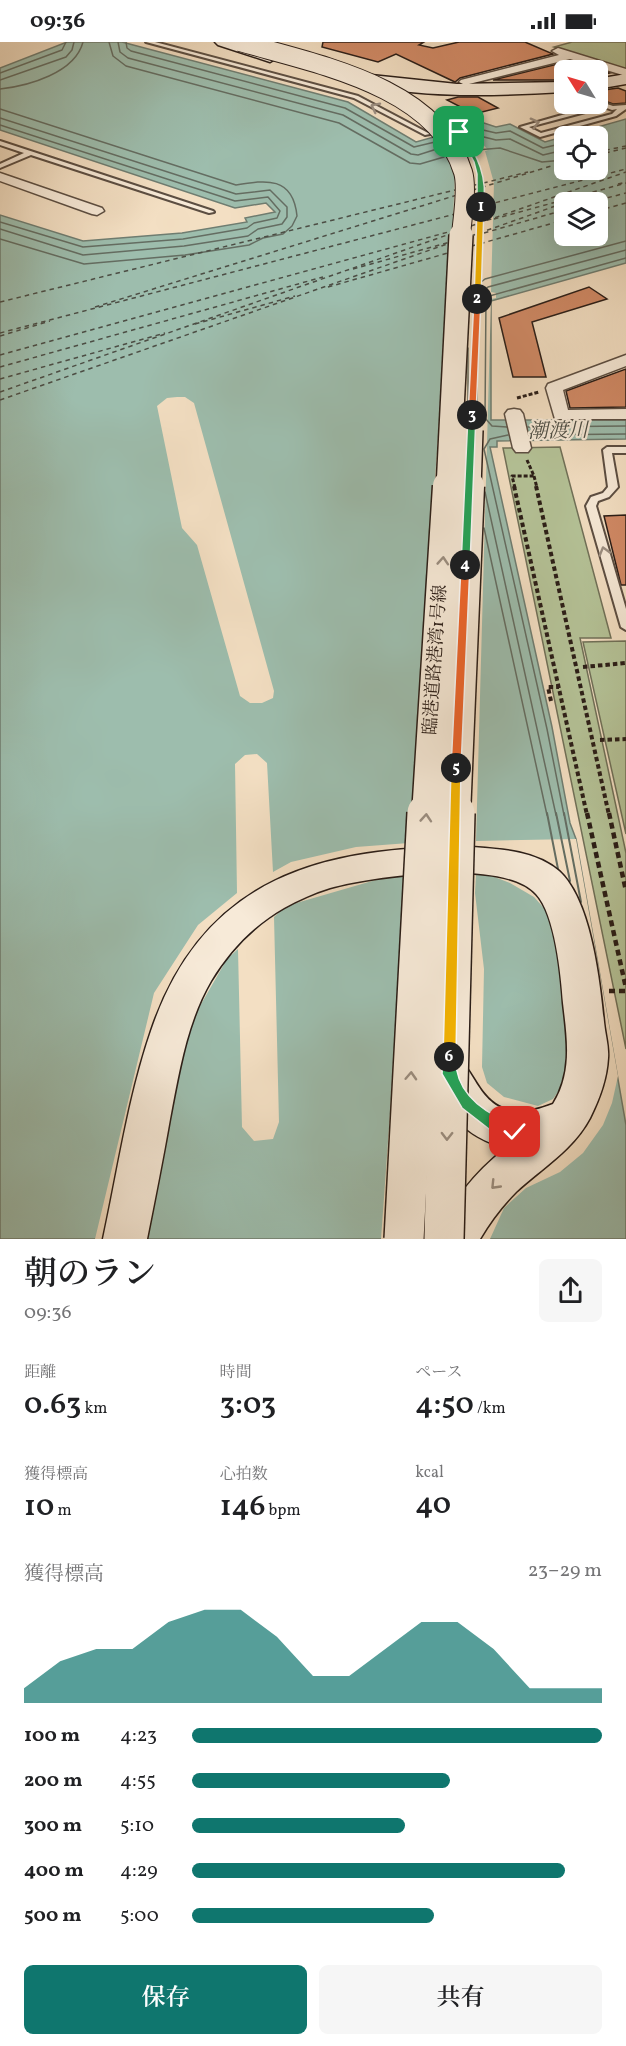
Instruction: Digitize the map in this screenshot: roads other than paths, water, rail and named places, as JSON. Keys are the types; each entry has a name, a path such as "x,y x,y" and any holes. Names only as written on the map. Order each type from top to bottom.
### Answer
{"street":[{"path":"224,42 308,69 383,83 487,89 554,87"},
{"name":"臨港道路港湾1号線","path":"240,42 360,80 409,103 430,118 445,134 457,150 464,175 453,408 416,983 404,1239"},
{"name":"臨港道路港湾1号線","path":"260,42 355,72 404,92 442,116 472,152 481,190 457,733 444,1239"},
{"path":"271,42 354,66 427,78 465,82 554,83"},
{"path":"545,48 626,73"},
{"path":"465,82 571,56"},
{"path":"608,79 626,78"},
{"path":"608,82 626,78"},
{"path":"0,177 98,212"},
{"path":"626,360 554,388 561,415 626,414"},
{"path":"514,414 522,448"},
{"path":"125,1239 159,1071 174,1018 191,980 212,949 243,917 283,892 343,871 393,863 484,860 514,864 536,873 553,888 571,932 582,993 588,1057 581,1093 568,1116 543,1146 501,1178 488,1192 475,1207 457,1239"},
{"path":"448,1074 467,1104 482,1117 500,1127 515,1132 544,1129 568,1116"}],"lane":[{"path":"149,42 356,97 427,134"},
{"path":"604,105 612,108 625,108 614,115 540,135 523,127 604,105"},
{"path":"0,143 211,212"},
{"path":"0,166 30,153"},
{"path":"626,450 607,450 614,487 606,495 594,499 591,506 626,627"}],"water":[{"name":"潮渡川","path":"67,42 122,42 348,102 416,142 484,123 496,127 510,124 545,142 554,140 554,180 608,180 608,126 601,126 626,119 626,263 491,301 491,420 626,420 626,439 497,441 497,447 490,447 552,727 570,823 576,839 626,1125 626,1239 0,1239 0,215 83,241 182,233 247,222 245,218 275,212 266,203 235,208 0,130 0,68"}]}
